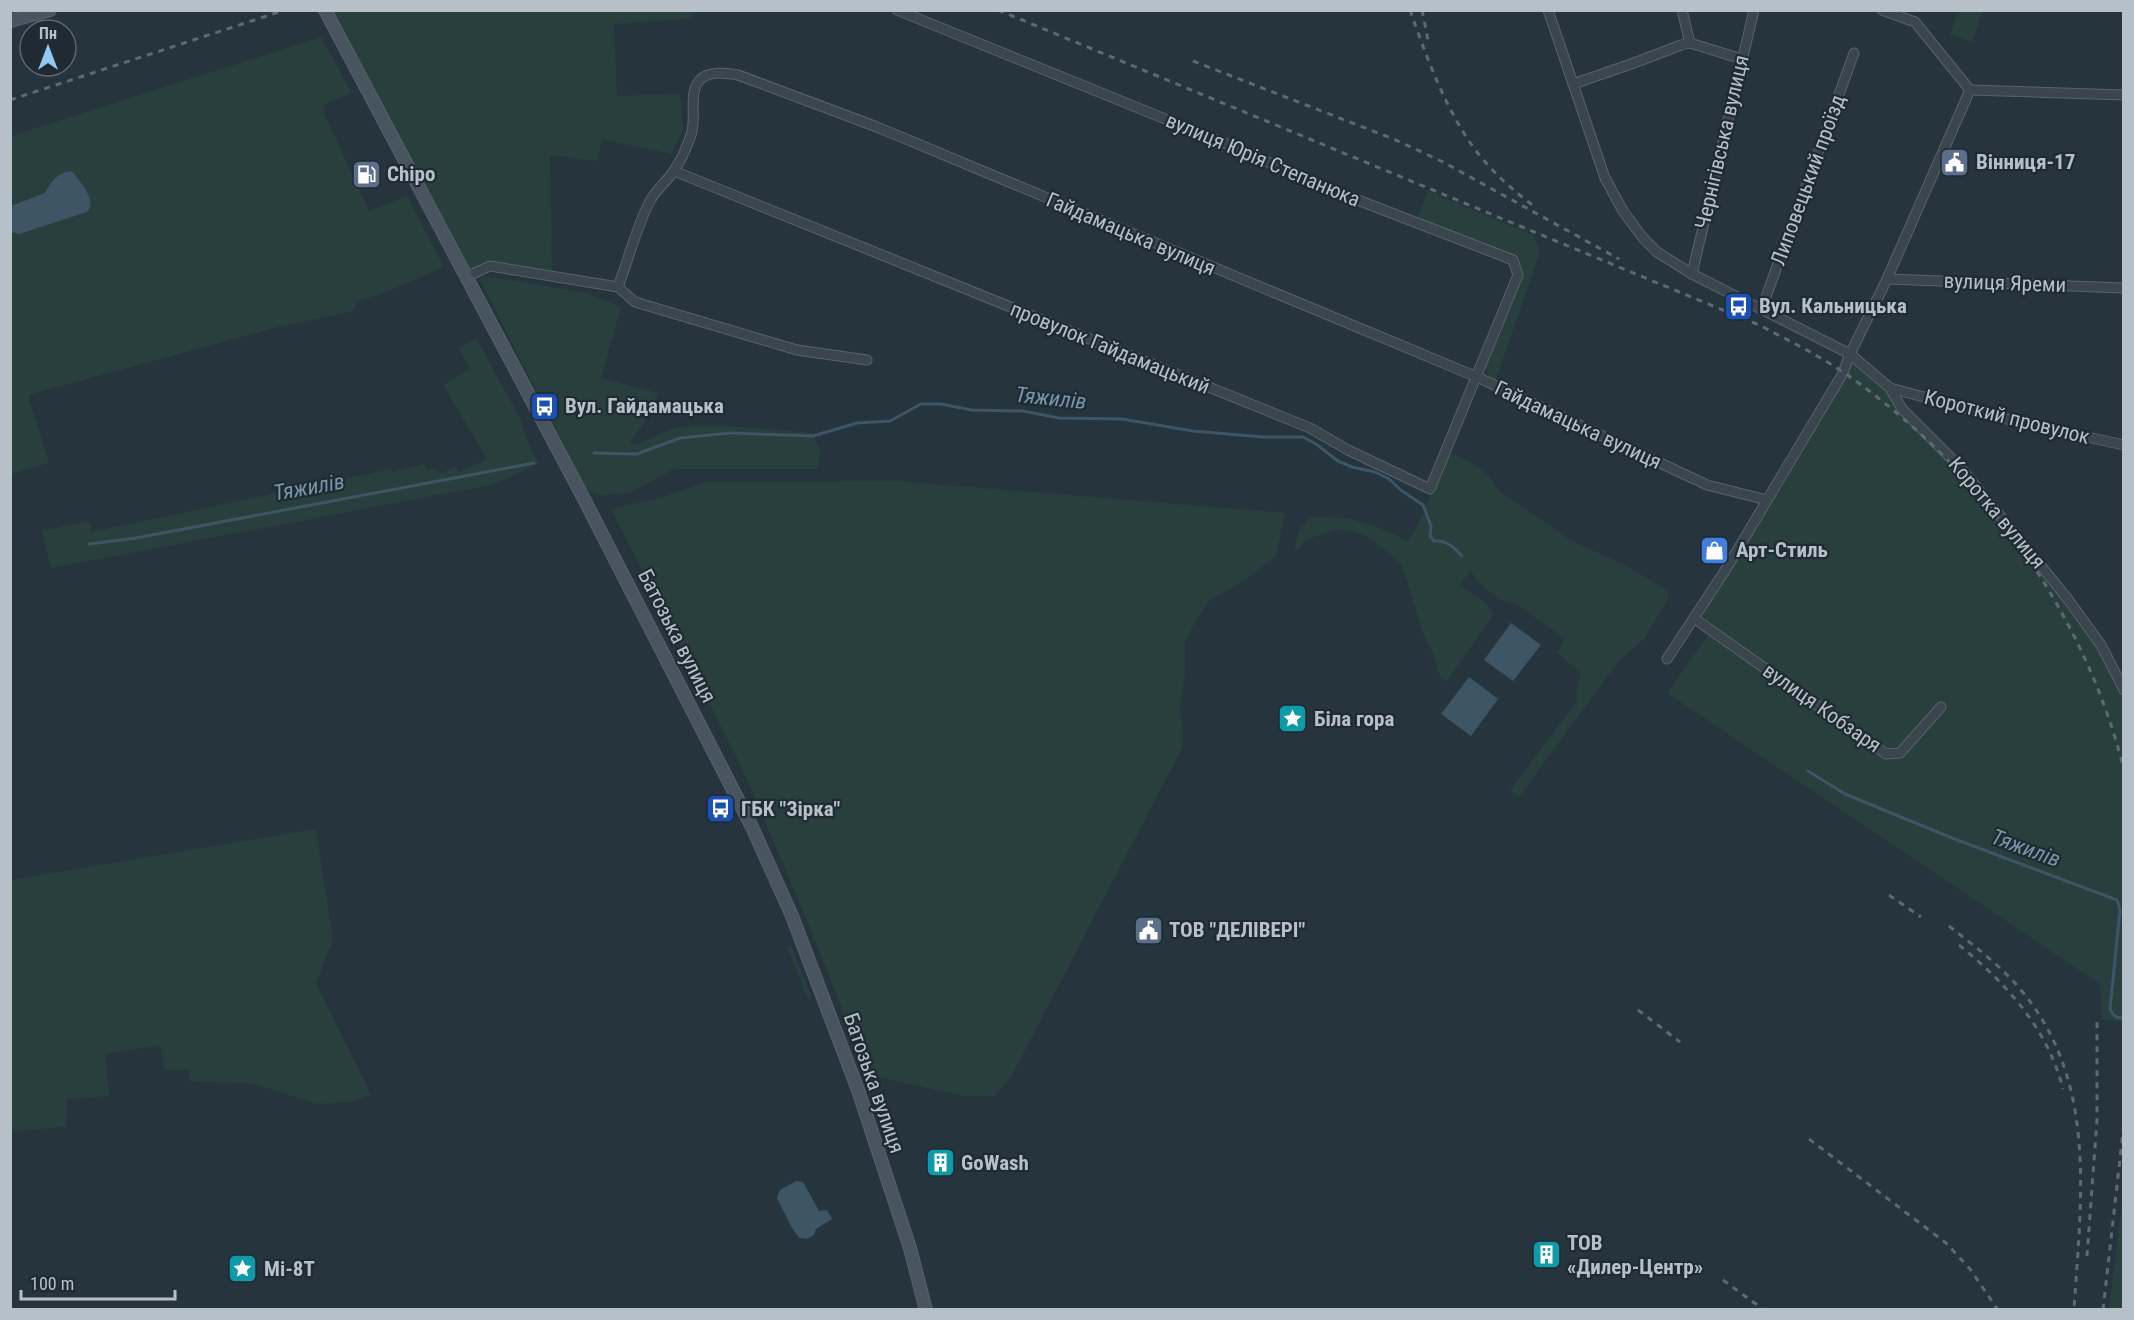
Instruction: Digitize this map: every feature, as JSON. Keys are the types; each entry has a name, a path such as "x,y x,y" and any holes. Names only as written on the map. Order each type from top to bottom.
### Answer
{"street":[{"path":"10,21 50,10"},
{"name":"Батозька вулиця","path":"325,10 583,497 756,836 792,916 858,1090 910,1248 926,1310"},
{"name":"вулиця Юрія Степанюка","path":"897,10 1222,142 1337,192 1513,260 1518,275 1477,377"},
{"name":"Коротка вулиця","path":"1548,10 1600,166 1623,211 1643,238 1657,252 1692,274 1851,354 1890,388 1902,409 1961,468 2067,597 2101,645 2124,690"},
{"path":"1682,10 1690,43"},
{"name":"Чернігівська вулиця","path":"1692,274 1754,10"},
{"path":"1882,10 1915,22 1970,90 2124,94"},
{"path":"1573,84 1690,43 1742,59"},
{"name":"Липовецький проїзд","path":"1762,308 1854,53"},
{"name":"Гайдамацька вулиця","path":"618,287 649,204 674,171 694,126 694,96 698,81 715,73 738,75 877,127 1477,377 1707,485 1767,500"},
{"path":"1667,659 1695,619 1825,407 1887,279 1970,90"},
{"name":"провулок Гайдамацький","path":"674,171 1310,428 1348,450 1430,489 1477,377"},
{"path":"466,277 490,266 618,287 635,302 797,350 867,360"},
{"name":"вулиця Яреми","path":"1887,279 2124,288"},
{"name":"Короткий провулок","path":"1890,388 2014,422 2124,445"},
{"name":"вулиця Кобзаря","path":"1695,619 1886,754 1900,753 1941,707"}],"green space":[{"path":"1958,10 1982,11 1973,42 1950,35"},
{"path":"325,11 696,11 688,19 614,24 617,96 680,94 683,129 672,154 602,139 597,161 550,155 552,276 490,266 466,277"},
{"path":"321,37 352,93 325,104 323,111 369,211 407,196 444,267 384,293 357,301 354,311 278,327 28,395 49,463 11,474 11,136"},
{"path":"1428,191 1533,235 1540,252 1495,382 1488,375 1486,367 1520,275 1515,259 1417,219"},
{"path":"485,276 586,293 621,307 601,378 658,393 646,420 629,444 643,442 675,428 698,426 812,433 821,452 817,469 674,469 630,493 600,495 586,490 480,279"},
{"path":"476,338 520,418 528,443 539,464 491,485 51,568 42,531 89,521 92,532 391,469 392,472 425,464 427,470 434,469 442,473 455,466 459,472 487,459 443,385 470,369 458,348"},
{"path":"1850,354 1945,450 2067,598 2124,690 2123,1022 2102,1019 2100,984 1667,693 1711,631 1701,609"},
{"path":"1449,454 1463,458 1478,467 1490,478 1498,490 1572,541 1623,564 1669,593 1668,599 1645,638 1618,662 1519,797 1510,790 1577,701 1576,692 1581,674 1557,652 1565,639 1516,604 1500,600 1478,582 1471,571 1459,585 1483,601 1492,611 1492,617 1446,682 1440,677 1433,653 1423,634 1402,565 1392,555 1366,536 1347,530 1335,530 1308,539 1294,553 1298,532 1310,517 1349,519 1383,529 1407,541 1416,529"},
{"path":"897,481 1285,513 1276,556 1244,581 1210,600 1185,642 1185,673 1180,707 1182,748 1011,1077 995,1096 963,1096 869,1075 799,901 742,768 611,509 664,497 705,482"},
{"path":"316,829 333,940 316,983 371,1095 351,1102 317,1104 255,1084 189,1081 190,1070 165,1070 160,1045 105,1054 109,1096 67,1099 66,1127 11,1131 11,880"},
{"path":"787,946 791,946 811,995 809,1002"},
{"path":"2123,1192 2123,1309 2109,1309"}],"water":[{"path":"71,171 90,198 90,208 87,212 19,234 11,232 11,206 45,193 55,178"},
{"path":"1511,623 1541,645 1513,681 1484,660"},
{"path":"1469,677 1498,699 1471,736 1441,714"},
{"path":"796,1181 803,1182 819,1211 827,1210 832,1219 816,1229 814,1235 807,1239 799,1238 777,1198 780,1190"}],"waterway":[{"name":"Тяжилів","path":"594,453 637,454 680,438 730,433 813,436 857,423 890,421 921,404 941,404 972,410 1023,411 1059,418 1122,419 1193,431 1263,437 1303,437 1338,461 1375,472 1389,479 1423,505 1431,526 1430,536 1434,541 1450,545 1462,556"},
{"name":"Тяжилів","path":"89,544 136,538 534,463"},
{"name":"Тяжилів","path":"1808,771 1845,794 1952,838 2117,900 2120,910 2110,1009 2115,1016 2124,1018"}],"railway":[{"path":"10,100 285,10"},
{"path":"998,10 1759,325 1843,372 1892,409 1939,451 1981,497 2020,546 2053,598 2082,653 2106,711 2124,770"},
{"path":"1410,10 1440,87 1469,141 1495,172 1535,207"},
{"path":"1422,10 1428,40"},
{"path":"1193,61 1396,140 1443,162 1619,259"},
{"path":"1889,895 1921,917"},
{"path":"1949,926 1996,964 2021,990 2046,1026 2063,1063 2073,1102 2079,1142 2081,1184 2074,1310"},
{"path":"1959,945 1993,975 2023,1009 2047,1047 2063,1089"},
{"path":"1638,1010 1680,1042"},
{"path":"2087,1256 2097,1120 2097,1020"},
{"path":"2103,1310 2124,1123"},
{"path":"1809,1139 1946,1243 1970,1269 1998,1310"},
{"path":"1723,1280 1764,1310"}],"place":[{"name":"Вінниця-17","path":"1955,162"},
{"name":"Chipo","path":"366,174"},
{"name":"Вул. Кальницька","path":"1738,306"},
{"name":"Вул. Гайдамацька","path":"544,406"},
{"name":"Арт-Стиль","path":"1715,550"},
{"name":"Біла гора","path":"1293,719"},
{"name":"ГБК \"Зірка\"","path":"720,809"},
{"name":"ТОВ \"ДЕЛІВЕРІ\"","path":"1148,930"},
{"name":"GoWash","path":"940,1163"},
{"name":"ТОВ «Дилер-Центр»","path":"1546,1255"},
{"name":"Мі-8Т","path":"243,1269"}]}
